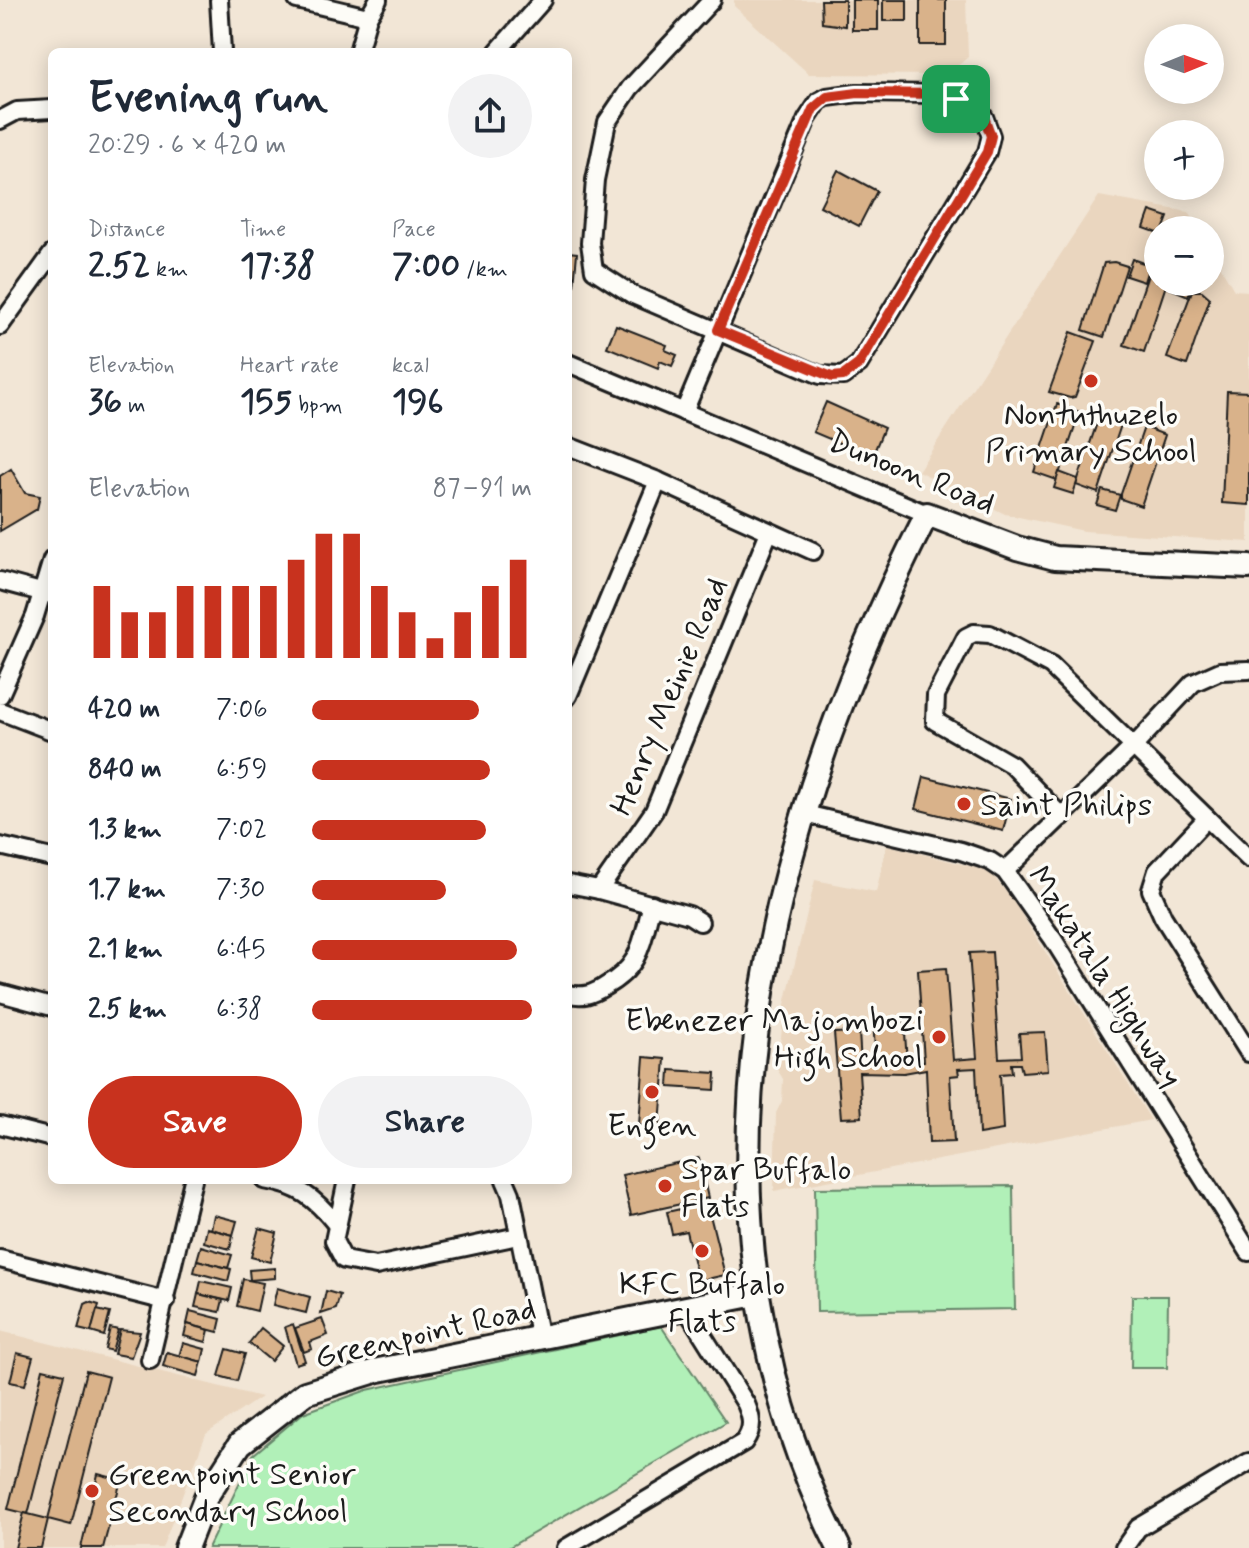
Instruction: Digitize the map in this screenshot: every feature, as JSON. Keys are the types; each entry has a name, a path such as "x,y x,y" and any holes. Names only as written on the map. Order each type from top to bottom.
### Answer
{"street":[{"path":"219,0 222,48"},
{"path":"297,0 368,17"},
{"path":"359,48 368,17 378,0"},
{"path":"501,48 543,0"},
{"path":"684,412 718,330 807,119 819,101 838,94 929,93 956,99 984,117 991,136 987,152 852,371 843,376 820,375 718,330 633,295 598,276 591,261 595,180 607,122 630,88 712,0"},
{"path":"0,120 17,111 48,109"},
{"path":"0,326 48,260"},
{"name":"Dunoon Road","path":"572,366 927,514 1017,548 1055,558 1249,567"},
{"path":"572,448 658,481 813,551"},
{"path":"572,686 658,481"},
{"path":"836,1547 783,1418 765,1349 756,1294 748,1146 754,1037 774,924 801,813 873,619 927,514"},
{"name":"Henry Meinie Road","path":"599,890 654,811 769,532"},
{"path":"0,581 47,594 0,695"},
{"path":"1062,817 1012,765 935,721 936,695 966,637 974,633 990,634 1051,666 1249,859"},
{"path":"1005,871 1134,746 1193,683 1220,671 1249,670"},
{"path":"0,711 48,729"},
{"name":"Makatala Highway","path":"801,813 961,851 990,861 1005,871 1053,939 1249,1252"},
{"path":"1207,818 1157,871 1151,890 1163,917 1249,1053"},
{"path":"0,846 48,857"},
{"path":"572,885 652,904 689,915 700,922"},
{"path":"572,994 593,994 630,970 636,961 652,904"},
{"path":"0,993 48,1006"},
{"path":"0,1125 48,1137"},
{"path":"150,1360 192,1184"},
{"path":"284,1184 309,1194 336,1224"},
{"path":"346,1184 336,1224 337,1252 344,1260 366,1266 518,1236"},
{"path":"507,1184 540,1339"},
{"path":"0,1259 166,1301"},
{"name":"Greenpoint Road","path":"186,1548 206,1497 230,1456 262,1423 305,1393 379,1370 756,1294"},
{"path":"566,1548 744,1442 750,1434 752,1425 746,1404 685,1307"},
{"path":"1124,1548 1138,1528 1249,1462"}],"shaded area":[{"path":"734,0 966,0 968,57 947,75 809,74 734,6"},
{"name":"Nontuthuzelo Primary School","path":"1099,196 1189,212 1191,216 1144,216 1144,296 1224,296 1224,273 1234,290 1249,291 1249,542 1084,531 1005,514 918,471"},
{"name":"Ebenezer Majombozi High School","path":"887,845 989,871 1012,899 1151,1120 774,1191 776,1113 782,1101 783,1079 777,1069 785,1004 815,880 876,892"},
{"name":"Greenpoint Senior Secondary School","path":"0,1331 261,1397 206,1434 162,1548 0,1548"}],"green space":[{"path":"1013,1186 1015,1309 817,1312 815,1188"},
{"path":"1132,1296 1168,1296 1167,1368 1131,1368"},
{"path":"661,1326 726,1422 508,1548 208,1548 253,1455 303,1413 367,1390"}],"building":[{"path":"821,0 845,0 845,26 822,23"},
{"path":"852,0 878,0 878,30 852,30"},
{"path":"883,0 907,0 907,21 883,21"},
{"path":"920,0 946,0 946,45 920,45"},
{"path":"838,170 877,191 859,226 820,206"},
{"path":"1150,211 1165,216 1148,216"},
{"path":"572,252 577,253 572,286"},
{"path":"1132,259 1144,263 1144,282 1126,276"},
{"path":"1104,263 1127,266 1104,337 1083,330"},
{"path":"1144,287 1144,296 1162,296 1144,352 1124,345"},
{"path":"1190,296 1208,296 1210,298 1187,365 1167,358"},
{"path":"616,325 667,345 665,350 677,355 672,366 660,361 658,368 607,347"},
{"path":"1071,332 1096,341 1075,397 1070,398 1049,392"},
{"path":"1227,391 1249,392 1249,505 1222,503"},
{"path":"826,402 884,428 872,457 813,432"},
{"path":"1057,404 1080,412 1057,480 1034,472"},
{"path":"1100,414 1120,420 1121,425 1098,493 1076,485"},
{"path":"1144,427 1165,435 1141,506 1121,499 1121,494"},
{"path":"11,469 25,493 40,496 37,509 0,531 0,476"},
{"path":"1059,472 1078,479 1073,494 1054,488"},
{"path":"1102,490 1120,495 1115,510 1097,505"},
{"name":"Saint Philips","path":"924,777 1011,799 1003,831 916,809"},
{"path":"992,952 999,1058 1021,1057 1019,1033 1045,1032 1048,1070 1022,1072 1020,1064 1011,1064 1012,1073 1000,1074 1003,1130 979,1134 976,1068 958,1069 959,1075 950,1076 954,1142 929,1143 926,1069 904,1073 859,1072 862,1117 841,1118 834,1033 859,1032 861,1065 876,1064 873,1021 904,1019 907,1062 924,1061 918,970 946,968 953,1060 977,1058 969,953"},
{"name":"Engen","path":"644,1057 665,1059 660,1126 639,1125"},
{"path":"670,1070 716,1073 715,1090 669,1087"},
{"name":"Spar Buffalo Flats","path":"699,1158 708,1198 631,1215 622,1175"},
{"path":"707,1203 725,1275 698,1281 686,1231 672,1234 667,1212"},
{"path":"214,1215 237,1221 233,1235 211,1229"},
{"path":"207,1228 233,1235 230,1249 204,1242"},
{"path":"259,1228 277,1233 270,1262 251,1257"},
{"path":"201,1246 232,1255 228,1268 197,1260"},
{"path":"197,1260 231,1269 228,1281 194,1272"},
{"path":"275,1268 275,1278 250,1280 249,1270"},
{"path":"243,1279 263,1283 257,1311 237,1306"},
{"path":"201,1281 232,1288 229,1301 198,1294"},
{"path":"277,1288 310,1297 306,1313 273,1305"},
{"path":"326,1291 340,1295 336,1309 321,1314"},
{"path":"198,1294 223,1300 220,1312 195,1307"},
{"path":"85,1304 99,1305 91,1332 78,1329"},
{"path":"97,1310 110,1313 104,1336 91,1332"},
{"path":"190,1311 221,1319 218,1332 187,1324"},
{"path":"322,1319 328,1335 310,1342 312,1349 304,1352 295,1328"},
{"path":"187,1324 209,1330 206,1342 184,1336"},
{"path":"293,1324 305,1361 296,1364 285,1327"},
{"path":"110,1328 118,1330 112,1351 105,1349"},
{"path":"261,1328 283,1346 271,1361 249,1343"},
{"path":"120,1330 140,1332 131,1357 114,1354"},
{"path":"183,1343 205,1349 202,1362 179,1356"},
{"path":"227,1349 245,1354 237,1381 219,1376"},
{"path":"167,1352 202,1362 198,1376 163,1366"},
{"path":"17,1353 33,1357 25,1385 10,1382"},
{"path":"43,1369 64,1374 28,1514 8,1509"},
{"path":"86,1371 109,1377 71,1525 48,1519"},
{"path":"98,1474 121,1480 103,1548 81,1548"},
{"path":"24,1513 48,1519 41,1548 15,1548"}],"place":[{"name":"Nontuthuzelo Primary School","path":"1091,381"},
{"name":"Saint Philips","path":"964,804"},
{"name":"Ebenezer Majombozi High School","path":"939,1037"},
{"name":"Engen","path":"652,1092"},
{"name":"Spar Buffalo Flats","path":"665,1186"},
{"name":"KFC Buffalo Flats","path":"702,1251"},
{"name":"Greenpoint Senior Secondary School","path":"92,1491"}],"route":[{"path":"858,93 929,93 956,99 984,117 989,126 990,145 852,371 843,376 820,375 718,330 807,119 819,101 838,94 858,93"}]}
